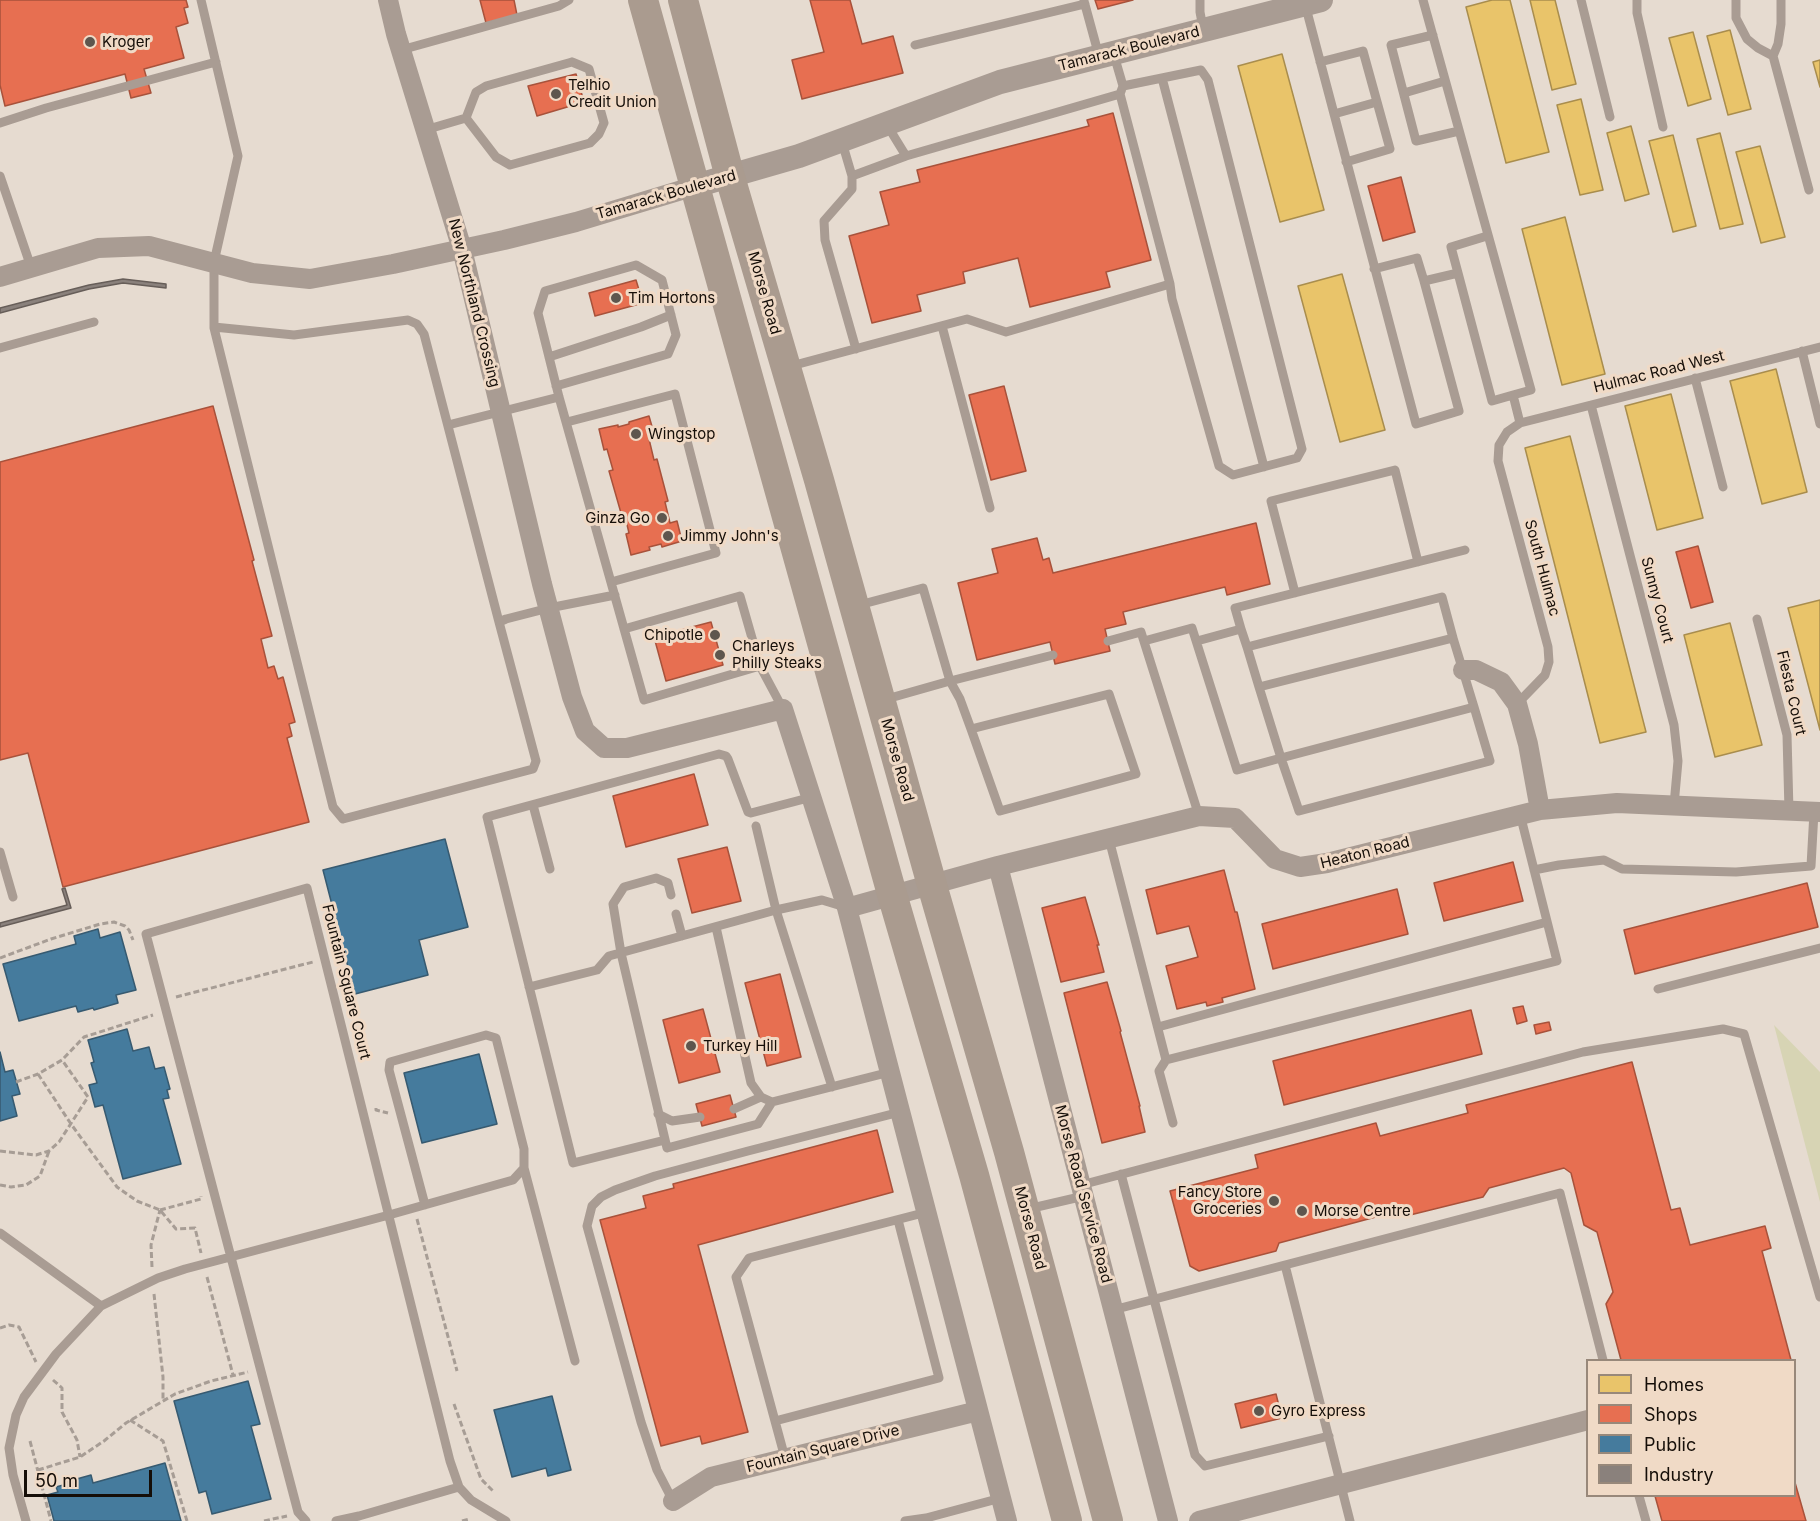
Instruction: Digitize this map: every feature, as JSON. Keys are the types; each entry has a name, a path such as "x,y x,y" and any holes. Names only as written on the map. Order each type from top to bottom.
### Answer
{"main road":[{"path":"643,0 892,894 974,1175 1067,1521"},
{"name":"Morse Road","path":"683,0 730,177 1025,1210 1107,1521"},
{"path":"1021,1349 1039,1372 1052,1397 1082,1489 1093,1511 1107,1521"}],"street":[{"name":"New Northland Crossing","path":"388,0 462,249 549,608 572,697 585,730 604,748 627,748 783,709"},
{"name":"Tamarack Boulevard","path":"0,277 98,248 149,246 252,273 310,279 393,264 576,222 730,177 799,156 1000,81 1313,2"},
{"path":"1462,670 1476,670 1501,682 1517,704 1528,744 1540,810"},
{"path":"783,709 847,908 1007,1521"},
{"name":"Heaton Road","path":"932,885 998,866 1199,816 1235,818 1275,859 1300,867 1327,863 1540,810 1617,803 1817,812"},
{"name":"Morse Road Service Road","path":"998,866 1168,1521"},
{"path":"847,908 932,885"},
{"name":"Fountain Square Drive","path":"673,1501 711,1476 978,1411"},
{"path":"1199,1521 1586,1420"}],"lane":[{"path":"201,0 238,156 213,262 214,327 333,807 343,819 533,769 536,761 424,334 417,324 408,321 294,335 214,327"},
{"path":"401,50 559,6 569,0"},
{"path":"1200,0 1203,30"},
{"path":"1423,0 1531,390 1492,401 1451,247 1487,236"},
{"path":"1581,0 1610,117"},
{"path":"1637,0 1637,14 1663,127"},
{"path":"1736,0 1736,18 1747,39 1773,56"},
{"path":"1781,0 1781,24 1778,44 1773,56 1809,190"},
{"path":"852,176 906,156 1121,90 1201,70 1208,80 1302,449 1297,458 1233,475 1220,466 1172,299 1121,90 1084,2 915,45"},
{"path":"1313,2 1320,62 1374,268 1416,424 1459,411 1417,258 1374,268"},
{"path":"1433,35 1391,45 1416,141 1459,130"},
{"path":"1320,62 1363,51 1390,150 1346,162"},
{"path":"0,123 46,108 216,62"},
{"path":"572,62 589,69 604,123 599,134 590,143 510,165 496,157 466,118 476,92 486,86 572,62"},
{"path":"1162,78 1264,467"},
{"path":"1404,93 1445,81"},
{"path":"1334,114 1377,102"},
{"path":"425,129 466,118"},
{"path":"886,123 906,156"},
{"path":"841,140 852,176 852,189 824,221 825,240 856,349"},
{"path":"0,176 31,267"},
{"path":"556,386 668,354 676,335 662,280 636,265 545,291 538,313 556,386 644,700 760,666"},
{"path":"1424,280 1458,273"},
{"path":"786,368 967,319 1006,332 1170,284"},
{"path":"549,357 671,315"},
{"path":"0,348 94,322"},
{"path":"942,326 990,508"},
{"name":"Hulmac Road West","path":"1508,432 1520,423 1820,346"},
{"path":"1802,351 1820,424"},
{"path":"1695,378 1722,487"},
{"path":"567,422 675,394 716,553 611,582"},
{"path":"1513,395 1520,423"},
{"path":"448,425 559,397"},
{"name":"Sunny Court","path":"1591,405 1674,725 1678,761 1674,804"},
{"name":"South Hulmac","path":"1508,432 1499,445 1498,461 1548,647 1550,662 1545,675 1517,704"},
{"path":"1295,593 1271,501 1395,470 1418,562"},
{"path":"1247,647 1442,597 1490,761 1299,812 1281,758 1235,608 1465,550"},
{"path":"854,606 923,588 950,681 960,699 970,729 1000,811 1136,774 1109,694 970,729"},
{"path":"499,622 549,608 615,595"},
{"path":"624,629 740,596 760,666 783,709"},
{"name":"Fiesta Court","path":"1757,619 1788,735 1789,811"},
{"path":"1144,641 1192,628 1238,770 1474,707"},
{"path":"1197,641 1241,629"},
{"path":"1108,641 1141,632 1199,816"},
{"path":"1259,687 1453,638"},
{"path":"880,701 1053,656"},
{"path":"665,1140 573,1163 487,817 719,754 728,759 748,812 812,797"},
{"path":"533,805 550,869"},
{"path":"1534,870 1604,860 1622,869 1736,872 1815,866 1817,812"},
{"path":"1166,1060 1557,961 1520,814"},
{"path":"756,826 776,910 832,1087"},
{"path":"1109,838 1166,1060 1160,1071 1173,1123"},
{"path":"0,852 13,897"},
{"path":"671,894 668,882 656,878 624,887 614,904 621,953 667,1148 758,1124 772,1102"},
{"name":"Fountain Square Court","path":"306,1521 298,1512 146,934 307,888 450,1461 459,1487"},
{"path":"529,987 597,970 609,956 776,910 822,900 847,908"},
{"path":"676,914 682,936"},
{"path":"1158,1027 1547,922"},
{"path":"716,927 752,1083 761,1097 772,1102 890,1072"},
{"path":"1658,989 1820,948"},
{"path":"1025,1210 1121,1174 1583,1052 1723,1029 1744,1034 1820,1297"},
{"path":"425,1205 389,1070 390,1062 486,1035 496,1038 524,1149 524,1168 575,1361"},
{"path":"734,1109 761,1097"},
{"path":"673,1501 657,1470 641,1422 588,1226 592,1206 601,1197 615,1190 655,1176 900,1112"},
{"path":"658,1114 672,1120 700,1117"},
{"path":"26,1521 9,1451 16,1415 24,1397 56,1354 101,1306 153,1280 231,1256 513,1180 524,1168"},
{"path":"1121,1174 1195,1455 1205,1466 1329,1436"},
{"path":"1113,1310 1560,1193 1603,1359"},
{"path":"785,1458 736,1277 748,1258 927,1212"},
{"path":"775,1421 939,1378 897,1220"},
{"path":"0,1233 101,1306"},
{"path":"1284,1265 1350,1521"},
{"path":"336,1521 459,1487 471,1500 506,1521"},
{"path":"1639,1497 1646,1521"},
{"path":"905,1521 926,1518 1001,1498"}],"path":[{"path":"0,958 51,939 114,922 129,930 136,948"},
{"path":"174,998 313,962"},
{"path":"16,1082 38,1074 62,1060 84,1036 153,1015"},
{"path":"0,1151 36,1155 49,1151 59,1142 88,1097 62,1060"},
{"path":"38,1074 70,1124 117,1187 137,1201 160,1210 176,1229 195,1228 233,1376"},
{"path":"0,1185 11,1187 26,1185 40,1176 49,1151"},
{"path":"160,1210 201,1198 198,1187"},
{"path":"160,1210 151,1245 163,1400"},
{"path":"417,1219 457,1371"},
{"path":"0,1328 9,1325 19,1327 38,1366"},
{"path":"38,1470 80,1457 130,1420 163,1400 190,1388 248,1372"},
{"path":"49,1377 62,1388 62,1412 77,1440 80,1457"},
{"path":"454,1404 481,1479 493,1491"},
{"path":"130,1420 163,1441 187,1521"},
{"path":"30,1441 51,1521"},
{"path":"284,1510 289,1521"},
{"path":"264,1521 287,1516"},
{"path":"462,1521 469,1519"}],"shaded area":[{"path":"1774,1025 1820,1072 1820,1202"}],"building: Homes":[{"path":"1492,0 1510,0 1549,152 1506,163 1466,7"},
{"path":"1530,0 1555,0 1576,84 1552,90"},
{"path":"1730,30 1751,109 1728,115 1707,36"},
{"path":"1693,32 1711,99 1688,106 1669,38"},
{"path":"1282,54 1324,210 1280,222 1238,66"},
{"path":"1820,60 1820,87 1813,62"},
{"path":"1581,99 1603,190 1580,195 1557,105"},
{"path":"1631,126 1649,194 1625,201 1607,133"},
{"path":"1720,133 1743,224 1720,229 1697,139"},
{"path":"1673,135 1696,226 1673,232 1649,141"},
{"path":"1760,146 1785,237 1761,243 1736,152"},
{"path":"1565,217 1605,374 1562,385 1522,229"},
{"path":"1342,274 1385,430 1340,442 1298,286"},
{"path":"1776,369 1807,492 1762,504 1730,381"},
{"path":"1671,394 1703,518 1657,530 1625,406"},
{"path":"1570,436 1646,732 1600,743 1525,448"},
{"path":"1820,600 1820,730 1788,608"},
{"path":"1730,623 1762,745 1715,757 1684,635"}],"building: Shops":[{"name":"Kroger","path":"0,0 186,0 188,7 184,8 188,23 176,27 184,58 144,69 151,93 131,98 125,74 5,106 0,85"},
{"path":"480,0 514,0 517,15 486,23"},
{"path":"810,0 850,0 862,44 893,36 903,73 802,99 792,60 824,52"},
{"path":"1095,0 1133,0 1098,9"},
{"name":"Telhio Credit Union","path":"576,74 584,102 537,116 528,86"},
{"path":"1113,113 1151,260 1106,272 1110,287 1030,307 1018,258 963,272 965,283 917,295 921,311 872,323 849,236 889,225 880,192 920,182 917,170 1089,126 1087,120"},
{"path":"1401,177 1415,232 1383,241 1368,186"},
{"name":"Tim Hortons","path":"636,280 643,303 595,316 589,293"},
{"path":"1004,386 1026,471 991,480 969,395"},
{"path":"213,406 272,636 261,639 268,668 274,666 278,679 283,677 295,722 289,724 292,736 287,738 309,822 63,887 28,753 0,760 0,462"},
{"path":"649,416 655,437 649,439 668,501 665,502 670,523 677,521 682,541 662,547 661,544 649,547 650,550 631,555 624,512 621,513 609,471 613,470 607,449 604,450 599,429 618,425 618,427"},
{"path":"1256,523 1270,584 1227,595 1225,587 1123,612 1126,624 1105,629 1110,651 1055,664 1050,642 977,660 958,583 998,573 992,549 1037,538 1043,560 1049,558 1053,573"},
{"path":"1698,546 1713,602 1691,608 1676,552"},
{"path":"711,622 723,665 666,681 654,637"},
{"path":"694,774 708,825 626,847 613,796"},
{"path":"727,847 741,901 692,913 678,859"},
{"path":"1513,862 1523,901 1444,921 1434,883"},
{"path":"1224,870 1235,912 1237,912 1255,989 1222,998 1223,1002 1207,1006 1206,1002 1177,1009 1166,966 1198,957 1189,926 1157,934 1146,890"},
{"path":"1807,883 1818,927 1635,974 1624,930"},
{"path":"1397,889 1408,934 1273,969 1262,924"},
{"path":"1085,897 1104,972 1061,982 1042,908"},
{"name":"Turkey Hill","path":"780,974 801,1057 767,1066 745,983"},
{"path":"1107,982 1145,1132 1102,1143 1064,993"},
{"path":"1523,1006 1527,1021 1517,1024 1513,1008"},
{"name":"Turkey Hill","path":"703,1009 720,1072 679,1083 663,1020"},
{"path":"1471,1010 1482,1054 1284,1105 1273,1061"},
{"path":"1549,1022 1551,1030 1536,1034 1534,1025"},
{"name":"Morse Centre","path":"1632,1062 1671,1210 1680,1208 1690,1245 1765,1226 1771,1248 1762,1251 1791,1359 1621,1359 1606,1304 1613,1292 1597,1232 1584,1225 1571,1173 1564,1168 1489,1188 1483,1197 1406,1216 1398,1211 1279,1243 1276,1251 1199,1271 1190,1266 1170,1191 1258,1168 1255,1155 1376,1123 1380,1136 1468,1113 1466,1105"},
{"path":"730,1095 736,1117 702,1126 696,1104"},
{"path":"877,1130 893,1192 698,1245 748,1432 702,1444 700,1436 661,1446 600,1220 646,1208 643,1196 674,1188 673,1184"},
{"name":"Gyro Express","path":"1276,1394 1282,1418 1241,1428 1235,1404"},
{"path":"1796,1486 1806,1521 1662,1521 1655,1497 1796,1497"}],"building: Public":[{"path":"445,839 468,927 419,940 428,975 355,994 323,870"},
{"path":"98,929 100,938 120,932 136,990 116,995 118,1003 94,1010 93,1008 78,1012 76,1006 19,1021 3,964 76,944 74,936"},
{"path":"127,1029 133,1051 149,1047 155,1069 164,1067 170,1089 167,1090 169,1098 163,1099 181,1164 123,1179 103,1105 95,1107 89,1085 97,1083 88,1040"},
{"path":"0,1052 5,1072 13,1070 20,1094 12,1096 17,1116 0,1121"},
{"path":"479,1054 497,1124 422,1143 404,1073"},
{"path":"248,1381 260,1424 251,1426 271,1499 212,1514 206,1491 199,1493 174,1401"},
{"path":"552,1396 571,1470 548,1476 546,1468 512,1477 494,1410"},
{"path":"165,1463 181,1521 54,1521 47,1495 58,1492 56,1487 91,1475 93,1483"}],"building: Industry":[{"path":"123,279 166,284 166,288 123,283 89,289 0,313 0,308 89,285"},
{"path":"65,888 71,908 0,927 0,923 67,905 62,889"}],"place":[{"name":"Kroger","path":"90,42"},
{"name":"Telhio Credit Union","path":"556,94"},
{"name":"Tim Hortons","path":"616,298"},
{"name":"Wingstop","path":"636,434"},
{"name":"Ginza Go","path":"662,518"},
{"name":"Jimmy John's","path":"668,536"},
{"name":"Chipotle","path":"715,635"},
{"name":"Charleys Philly Steaks","path":"720,655"},
{"name":"Turkey Hill","path":"691,1046"},
{"name":"Fancy Store Groceries","path":"1274,1201"},
{"name":"Morse Centre","path":"1302,1211"},
{"name":"Gyro Express","path":"1259,1411"}]}
